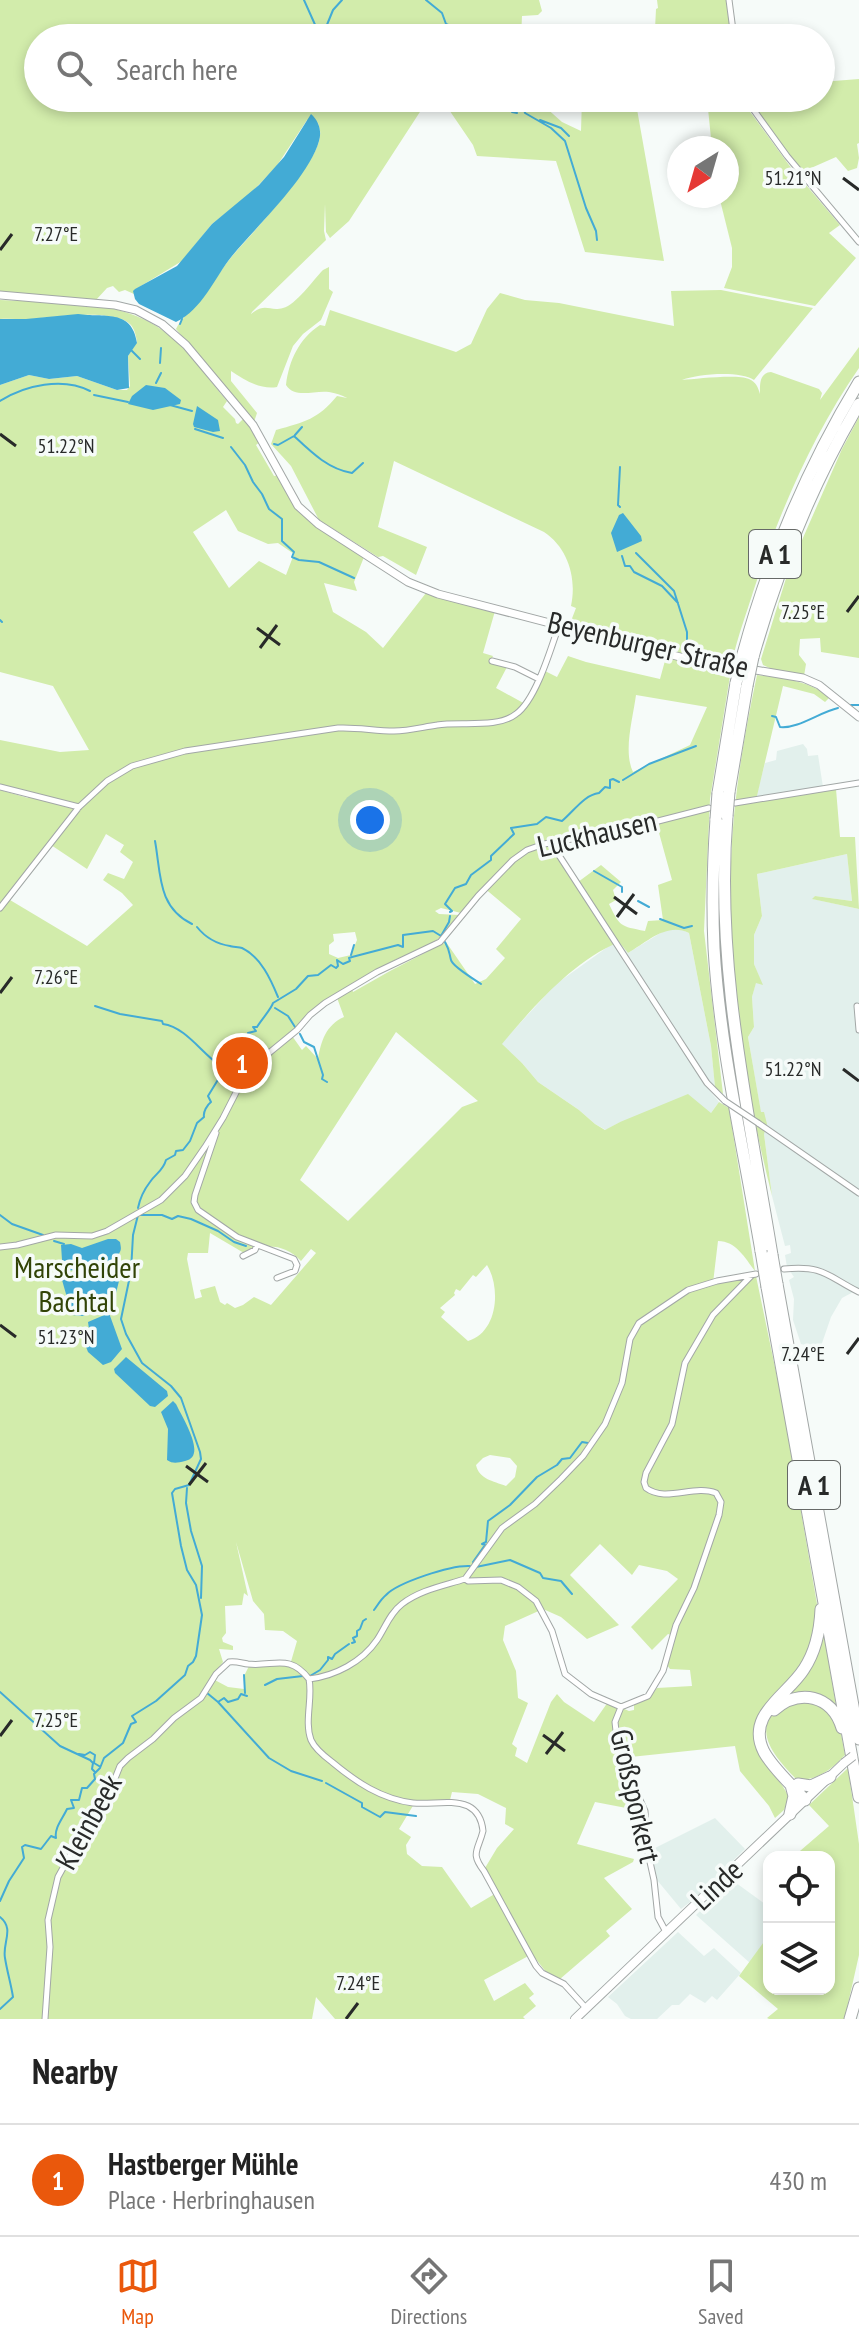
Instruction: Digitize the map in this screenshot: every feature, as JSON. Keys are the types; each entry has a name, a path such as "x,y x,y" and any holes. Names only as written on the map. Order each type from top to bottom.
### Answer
{"highway":[{"name":"A 1","path":"859,382 798,497 763,583 741,684 727,796 721,818 728,987 766,1253 856,1746 859,1797"},
{"name":"A 1","path":"748,656 794,534 827,462 859,404"},
{"name":"A 1","path":"772,1285 819,1577 856,1746"},
{"path":"807,1798 766,1756 760,1743 759,1730 765,1712 798,1678 813,1651 820,1622 819,1577"},
{"path":"790,1814 794,1784 766,1743 765,1725 777,1707 799,1698 813,1698 826,1703 856,1746"},
{"path":"794,1784 811,1786 830,1777"},
{"path":"850,2019 859,1988"}],"main road":[{"name":"Beyenburger Straße","path":"0,295 115,305 136,310 162,324 186,345 253,425 303,512 401,578 427,590 697,661 803,678 821,687 859,717"},
{"name":"Linde","path":"575,2019 830,1777 856,1746"}],"street":[{"path":"729,0 732,24"},
{"path":"755,112 787,156 859,242"},
{"path":"0,908 79,807 107,781 132,766 185,751 338,728 395,731 439,724 482,723 515,716 539,679 559,625"},
{"path":"492,661 515,667 539,679"},
{"path":"727,796 859,783"},
{"path":"0,787 79,807"},
{"name":"Luckhausen","path":"215,1132 245,1074 320,1007 377,972 444,939 478,896 518,856 534,847 627,829 709,808"},
{"path":"551,843 707,1083 725,1101 859,1193"},
{"path":"857,1006 859,1030"},
{"path":"215,1132 216,1139 195,1195 195,1205 237,1237 296,1261 297,1267 293,1272 277,1278"},
{"path":"0,1247 56,1235 86,1237 107,1231 169,1194 215,1132"},
{"path":"243,1256 255,1250 257,1245"},
{"path":"784,1269 820,1269 859,1292"},
{"name":"Großsporkert","path":"754,1275 713,1315 685,1363 672,1424 644,1478 646,1488 652,1492 664,1494 708,1490 716,1493 721,1502 694,1588 676,1625 663,1671 648,1696 621,1707 591,1694 565,1674 552,1631 538,1604 513,1584 501,1580 465,1579 500,1530 535,1504 561,1479 605,1424 622,1383 630,1339 639,1323 688,1290 735,1276 754,1275"},
{"path":"465,1579 409,1599 393,1612 378,1638 360,1659 309,1679 308,1727 311,1741 320,1752 371,1791 396,1800 462,1804 473,1809 483,1831 476,1850 476,1861 536,1966 542,1973 564,1984 586,2008"},
{"name":"Kleinbeek","path":"45,2019 50,1947 48,1920 54,1890 74,1848 104,1806 120,1766 174,1718 196,1703 216,1674 229,1662 286,1662 309,1679"},
{"name":"Großsporkert","path":"621,1707 615,1722 617,1740 623,1762 645,1811 658,1917 666,1932"}],"shaded area":[{"path":"803,744 808,756 818,755 823,787 756,797 765,763 776,760 777,751"},
{"path":"847,854 852,901 815,896 813,899 859,909 859,1289 842,1298 831,1317 820,1349 801,1344 793,1320 794,1299 789,1280 794,1277 787,1267 785,1255 791,1253 790,1245 785,1246 772,1196 763,1112 748,1037 754,1027 752,997 756,982 762,984 754,964 754,935 762,916 757,874"},
{"path":"679,928 689,933 711,1046 715,1086 705,1085 719,1102 711,1113 620,1122 606,1130 538,1082 501,1044 556,984 609,946 619,942 628,953 667,929"},
{"path":"715,1818 745,1849 681,1909 657,1880 649,1851"},
{"path":"732,1880 763,1903 763,1944 750,1963 696,1915"},
{"path":"678,1932 704,1956 714,1948 741,1973 717,2000 712,1996 705,2003 690,1994 657,2019 631,2019 625,2016 608,1997"}],"green space":[{"path":"0,0 539,0 542,11 538,15 522,16 522,24 24,24 24,112 420,112 349,221 330,238 326,232 325,204 326,240 252,312 288,306 329,267 329,289 333,292 321,320 293,346 277,387 259,386 231,371 231,381 257,413 254,422 176,329 309,162 320,134 318,123 307,120 276,167 250,194 212,224 182,261 136,289 134,294 125,290 119,292 113,286 96,300 0,293"},
{"path":"657,0 728,0 731,24 655,24"},
{"path":"859,79 857,168 848,171 836,157 802,172 756,112 835,112 835,81"},
{"path":"451,112 551,112 562,122 581,131 582,112 637,112 664,261 585,252 556,161 477,156"},
{"path":"708,112 750,112 789,165 840,225 829,233 856,258 815,306 724,288 732,267 732,248 722,208 739,208 739,136 711,136"},
{"path":"721,290 813,308 754,380 739,375 718,374 682,380 716,377 749,379 755,383 760,394 762,377 771,372 819,389 822,393 820,400 859,347 859,368 812,448 774,533 741,628 732,664 568,626 566,619 571,621 576,608 571,606 571,574 565,555 552,539 544,532 394,461 378,527 427,547 416,575 383,556 378,557 319,520 291,466 271,444 276,430 310,419 337,396 347,398 329,392 294,392 286,385 296,351 306,337 320,325 325,326 330,310 456,352 471,344 487,309 500,293 674,326 671,291"},
{"name":"Marscheider Bachtal","path":"0,300 92,305 136,316 175,340 227,401 223,407 236,423 243,419 261,441 256,445 274,476 279,475 301,513 364,557 354,582 357,591 324,583 333,612 366,632 383,648 426,593 495,611 483,653 493,656 491,660 507,667 496,688 527,705 545,671 557,677 568,656 660,679 666,657 731,670 710,799 704,931 723,1094 715,1087 711,1046 689,933 681,930 657,935 628,953 619,942 602,950 555,986 502,1044 538,1082 605,1130 688,1094 711,1113 719,1102 729,1108 755,1271 735,1247 718,1241 713,1283 756,1276 782,1401 817,1604 814,1630 806,1654 791,1679 760,1712 754,1733 759,1754 789,1799 784,1810 775,1818 740,1771 735,1746 621,1758 642,1811 595,1802 577,1844 634,1859 604,1878 632,1909 606,1931 610,1936 560,1979 546,1972 532,1954 484,1980 494,2001 525,1983 534,1994 529,1998 536,2006 523,2017 525,2019 335,2019 316,1997 312,2019 0,2019 0,790 28,798 27,792 0,785 0,740 60,752 89,750 53,686 0,672 0,385 29,375 49,379 77,376 117,390 127,390 130,386 128,356 137,342 131,325 112,317 84,315 0,319","holes":["226,510 238,531 268,544 278,543 294,554 286,575 259,561 229,588 193,532","636,695 707,707 690,745 633,772 629,754","656,822 672,880 658,885 663,920 648,921 645,931 622,924 609,904 616,900 613,890 621,882 601,865 578,882 555,845","106,834 124,845 120,852 133,862 124,879 108,873 103,880 133,905 87,946 10,900 51,845 87,869","483,887 521,919 496,949 505,958 486,979 475,984 446,942 353,992 351,986 436,940 460,915 435,911 441,908 461,913","355,932 357,940 351,955 338,958 329,954 329,945 334,941 333,934","336,995 344,1017 325,1034 318,1059 306,1046 302,1050 290,1033 320,1004","396,1032 478,1101 462,1107 348,1221 300,1180","242,1046 265,1054 240,1079 225,1069 227,1059","210,1233 244,1253 274,1247 288,1251 301,1261 311,1249 316,1253 271,1305 254,1297 235,1308 220,1302 215,1286 200,1290 202,1297 195,1299 188,1253 208,1253","487,1265 494,1285 494,1308 486,1329 468,1341 441,1317 445,1312 440,1308 455,1295 456,1289 460,1291 473,1275 476,1277","490,1455 510,1458 517,1466 515,1477 506,1486 487,1479 476,1465","236,1542 253,1601 264,1614 265,1630 283,1631 297,1641 290,1665 249,1666 244,1676 244,1689 228,1687 211,1678 223,1662 219,1649 233,1650 233,1646 223,1642 222,1638 226,1633 225,1606 242,1605 244,1593 248,1596","600,1544 632,1575 639,1565 667,1571 678,1579 631,1627 652,1650 668,1634 674,1636 667,1665 670,1669 690,1670 692,1686 657,1688 651,1696 634,1704 634,1710 629,1711 608,1702 594,1722 557,1694 527,1763 515,1756 517,1748 512,1744 528,1703 518,1698 516,1671 503,1640 505,1626 543,1609 561,1617 587,1639 619,1625 570,1575","452,1792 478,1794 506,1808 505,1824 514,1829 485,1868 498,1892 471,1908 442,1867 422,1866 407,1854 406,1845 411,1837 399,1829 414,1804 449,1804"]},
{"path":"859,417 859,658 821,652 820,638 800,639 799,655 806,664 804,676 776,671 763,665 761,659 788,572"},
{"path":"757,675 805,684 830,697 825,702 814,694 783,686 756,800 836,789 840,837 855,837 859,909 812,899 815,896 852,901 847,854 757,874 762,916 754,935 754,964 763,985 756,983 752,997 754,1027 748,1037 761,1112 764,1112 767,1124 764,1134 772,1196 746,1072 735,988 730,904 737,791"},
{"path":"822,1623 837,1711 825,1699 799,1695 778,1705 770,1714 763,1736 773,1760 801,1793 771,1760 762,1742 761,1732 768,1714 806,1668"},
{"path":"790,1702 822,1703 840,1728 845,1755 817,1776 796,1779 777,1757 768,1740 768,1722"},
{"path":"848,1768 859,1844 859,1955 844,2019 769,2019 778,2009 739,1976 763,1943 763,1995 835,1995 835,1851 800,1851 829,1826 809,1805"}],"water":[{"path":"311,114 318,123 320,137 305,170 232,256 193,310 176,322 139,304 133,291 177,266 212,224 259,185 284,157"},
{"path":"78,314 115,317 129,324 137,343 128,356 129,388 117,390 77,376 49,379 29,375 0,385 0,319"},
{"path":"146,385 165,388 181,400 180,404 153,410 128,404 132,396"},
{"path":"197,406 218,420 220,431 194,427"},
{"path":"623,513 642,541 617,552 611,533 619,515"},
{"path":"108,1239 120,1242 120,1252 113,1259 90,1267 60,1270 61,1245 71,1244 82,1248"},
{"path":"119,1264 119,1281 114,1301 83,1316 72,1315 62,1280 93,1274"},
{"path":"109,1313 122,1349 111,1362 103,1365 88,1352 81,1334 89,1329 88,1322"},
{"path":"126,1357 167,1391 168,1396 155,1407 150,1406 115,1373 114,1369"},
{"path":"173,1401 194,1445 191,1458 175,1463 167,1460 168,1429 161,1412"}],"waterway":[{"path":"304,0 315,24"},
{"path":"327,24 333,10 342,0"},
{"path":"426,0 442,13 446,24"},
{"path":"512,112 517,113"},
{"path":"525,112 565,141 597,240"},
{"path":"540,120 561,128 569,136"},
{"path":"180,324 182,319"},
{"path":"160,363 161,348"},
{"path":"131,350 140,359"},
{"path":"156,383 161,373"},
{"path":"0,401 44,385 68,384 90,391"},
{"path":"94,395 128,402"},
{"path":"170,405 192,411"},
{"path":"295,435 302,427"},
{"path":"195,429 223,438"},
{"path":"274,444 278,445 294,436 328,464 352,473 363,463"},
{"path":"231,447 245,465 269,509 282,519 282,541 294,552 292,557 319,562 354,578"},
{"path":"620,467 620,507"},
{"path":"636,553 674,591 687,632 687,645"},
{"path":"622,556 625,566 662,586 678,603"},
{"path":"851,705 859,705"},
{"path":"772,716 776,717 780,727 787,727 838,708"},
{"path":"623,780 649,764 696,746"},
{"path":"450,912 445,904 455,888 466,884 471,875 491,860 491,856 514,834 511,828 537,824 546,817 562,821 589,797 605,787 610,788 610,780 619,782"},
{"path":"155,841 166,899 181,917 192,924"},
{"path":"594,871 622,887 622,892"},
{"path":"638,901 649,907"},
{"path":"138,1208 145,1188 166,1160 176,1151 183,1150 190,1141 211,1102 208,1096 224,1074 226,1058 239,1046 240,1041 248,1041 248,1033 256,1031 253,1027 257,1027 273,1003 296,989 308,976 318,975 331,965 336,968 337,960 343,964 352,957 398,945 403,947 403,935 433,931 441,936 450,916"},
{"path":"660,919 684,928 692,926"},
{"path":"197,927 212,940 242,948 255,957 269,976 278,997"},
{"path":"445,942 452,963 481,984"},
{"path":"351,955 354,945"},
{"path":"95,1006 162,1021 171,1026 218,1064 219,1075"},
{"path":"275,1008 288,1016 295,1027"},
{"path":"300,1034 304,1042 314,1047 322,1079 327,1082"},
{"path":"0,1215 12,1224 43,1235"},
{"path":"0,1901 24,1858 22,1847 41,1849 51,1836 56,1838 67,1809 74,1808 71,1800 79,1800 82,1788 87,1788 95,1779 94,1774 104,1758 123,1743 131,1724 136,1722 132,1716 156,1701 185,1675 196,1656 202,1615 196,1585 187,1570 181,1546 172,1493 189,1485 201,1459 181,1398 142,1363 121,1319 138,1215 191,1219 246,1246"},
{"path":"54,1241 64,1244"},
{"path":"473,1562 485,1545 482,1544 486,1542 488,1521 510,1505 537,1477 562,1459 570,1458 582,1442 588,1443"},
{"path":"187,1488 191,1531 202,1566 201,1598"},
{"path":"476,1567 510,1560 540,1573 543,1578 561,1581 572,1594"},
{"path":"374,1610 384,1597 401,1585 438,1572 470,1566"},
{"path":"352,1643 366,1619"},
{"path":"310,1676 320,1670 328,1657 332,1659 349,1644"},
{"path":"244,1675 245,1693"},
{"path":"265,1685 277,1679 303,1676"},
{"path":"0,1692 60,1746 90,1760 95,1772"},
{"path":"207,1693 218,1702 224,1698 228,1702 238,1699 241,1694 247,1696"},
{"path":"218,1702 269,1758 291,1771 322,1781"},
{"path":"79,1754 90,1752 95,1755 94,1763 99,1766"},
{"path":"326,1783 380,1817 385,1812 416,1816"},
{"path":"0,1917 7,1926 5,1958 13,1997 0,2009"}],"place":[{"name":"Hastberger Mühle","path":"242,1063"}]}
